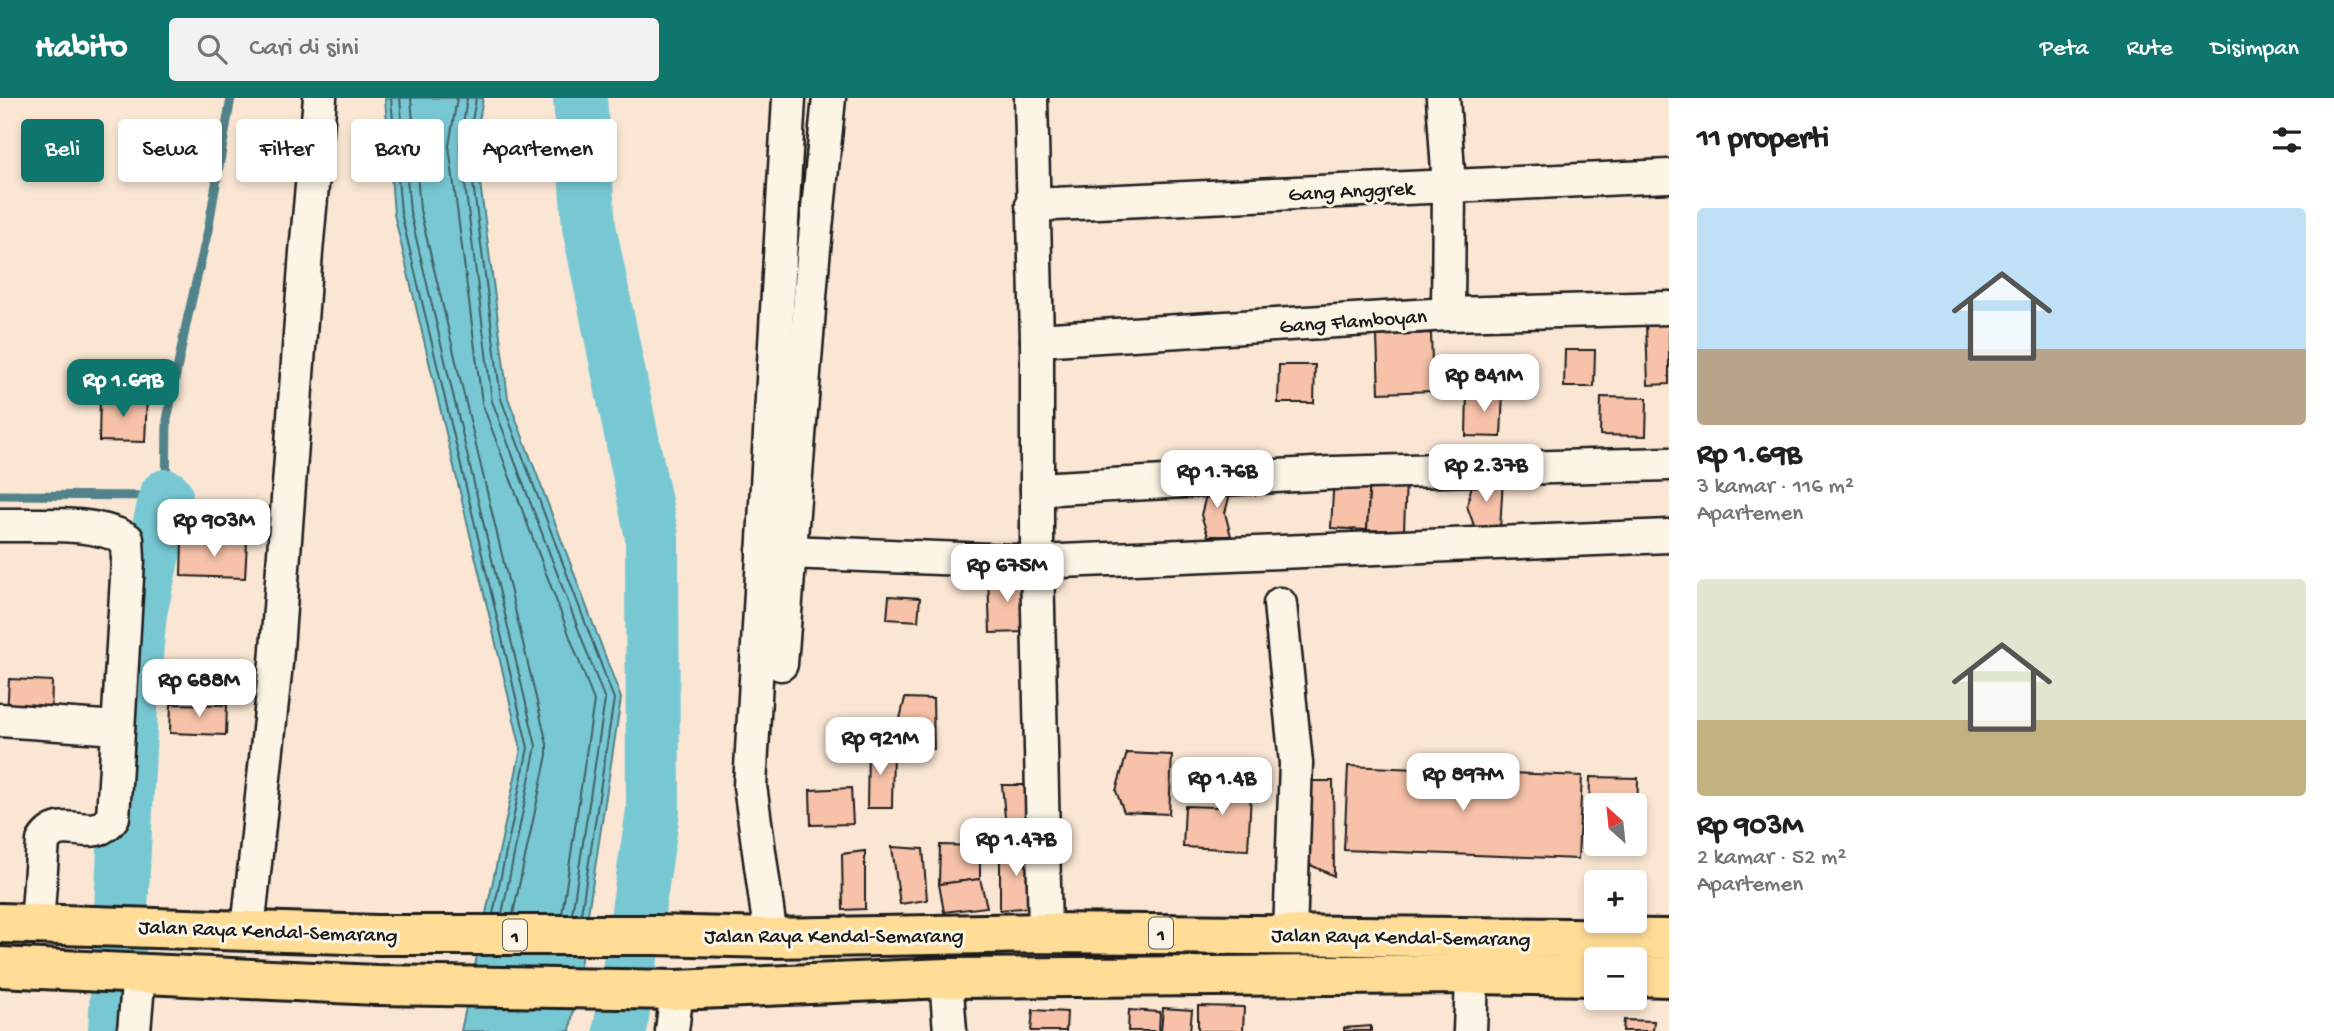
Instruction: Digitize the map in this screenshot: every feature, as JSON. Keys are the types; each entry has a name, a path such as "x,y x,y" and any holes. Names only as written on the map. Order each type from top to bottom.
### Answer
{"highway":[{"name":"Jalan Raya Kendal-Semarang","path":"19,924 377,935 654,935 771,938 1045,933 1290,934 1473,956 1584,974"},
{"name":"Jalan Raya Kendal-Semarang","path":"0,967 376,985 663,989 1473,956 1669,939"},
{"path":"1647,976 1669,977"}],"street":[{"path":"248,930 275,663 320,98"},
{"path":"781,664 776,552 789,98"},
{"path":"771,938 750,786 813,259 829,98"},
{"path":"1031,98 1045,933"},
{"path":"1443,98 1449,186 1448,314"},
{"name":"Gang Anggrek","path":"1032,205 1669,176"},
{"name":"Gang Flamboyan","path":"1037,340 1448,314 1669,308"},
{"path":"1037,489 1333,473 1669,464"},
{"path":"0,525 95,527 127,539 113,817 107,826 98,831 57,827 48,833 43,841 19,924"},
{"path":"776,552 1037,562 1669,536"},
{"path":"1280,604 1296,762 1290,934"},
{"path":"0,720 118,728"},
{"path":"1470,1031 1473,956"},
{"path":"124,972 134,1031"},
{"path":"946,978 950,1031"},
{"path":"663,989 672,1031"}],"water":[{"path":"385,98 483,98 479,119 458,119 458,182 480,182 508,398 621,698 570,1031 461,1031 521,749 394,214 392,182 444,182 444,119 387,119"}],"building":[{"path":"1669,322 1669,384 1648,385 1646,323"},
{"path":"1431,333 1433,391 1379,393 1377,336"},
{"path":"1565,350 1595,350 1594,387 1564,387"},
{"path":"1279,365 1315,365 1314,403 1278,403"},
{"path":"1467,391 1503,392 1501,437 1466,436"},
{"path":"100,396 147,397 145,442 99,441"},
{"path":"1601,397 1647,398 1646,436 1600,435"},
{"path":"1334,475 1370,477 1367,530 1331,528"},
{"path":"1370,477 1406,478 1404,531 1367,530"},
{"path":"1503,479 1500,529 1476,531 1467,506 1473,480"},
{"path":"1233,482 1225,513 1231,536 1208,536 1201,515 1209,484"},
{"path":"182,540 247,542 245,578 181,576"},
{"path":"1023,574 1025,632 990,633 988,576"},
{"path":"889,596 920,598 918,621 887,619"},
{"path":"9,679 52,681 51,717 7,714"},
{"path":"905,698 933,699 934,749 905,750 898,727"},
{"path":"171,704 227,705 226,735 170,733"},
{"path":"868,746 893,747 892,808 867,808"},
{"path":"1127,753 1172,755 1169,814 1124,812 1116,791"},
{"path":"1348,766 1582,776 1578,859 1344,850"},
{"path":"1220,773 1252,775 1248,850 1183,847 1185,806 1218,807"},
{"path":"1590,777 1638,778 1638,793 1590,793"},
{"path":"1302,781 1333,781 1334,876 1302,861"},
{"path":"1002,785 1027,785 1039,836 1007,839"},
{"path":"851,788 853,824 811,825 810,790"},
{"path":"940,845 980,846 980,879 939,884"},
{"path":"1033,846 1032,907 1000,910 1000,848"},
{"path":"892,847 923,849 927,900 900,904"},
{"path":"865,851 865,909 843,910 842,854"},
{"path":"980,879 987,907 944,912 939,884"},
{"path":"1198,1006 1244,1007 1243,1031 1198,1031"},
{"path":"1163,1008 1192,1010 1190,1031 1161,1031"},
{"path":"1033,1010 1067,1012 1066,1031 1031,1031"},
{"path":"1129,1010 1160,1012 1159,1031 1128,1031"},
{"path":"1624,1020 1654,1021 1653,1031 1623,1031"},
{"path":"1371,1026 1371,1031 1344,1031 1344,1028"}],"waterway":[{"path":"0,495 166,496 167,420 208,230 231,98"},
{"path":"580,98 589,227 652,537 653,811 620,1031"},
{"path":"115,1031 131,709 140,613 166,496"}]}
